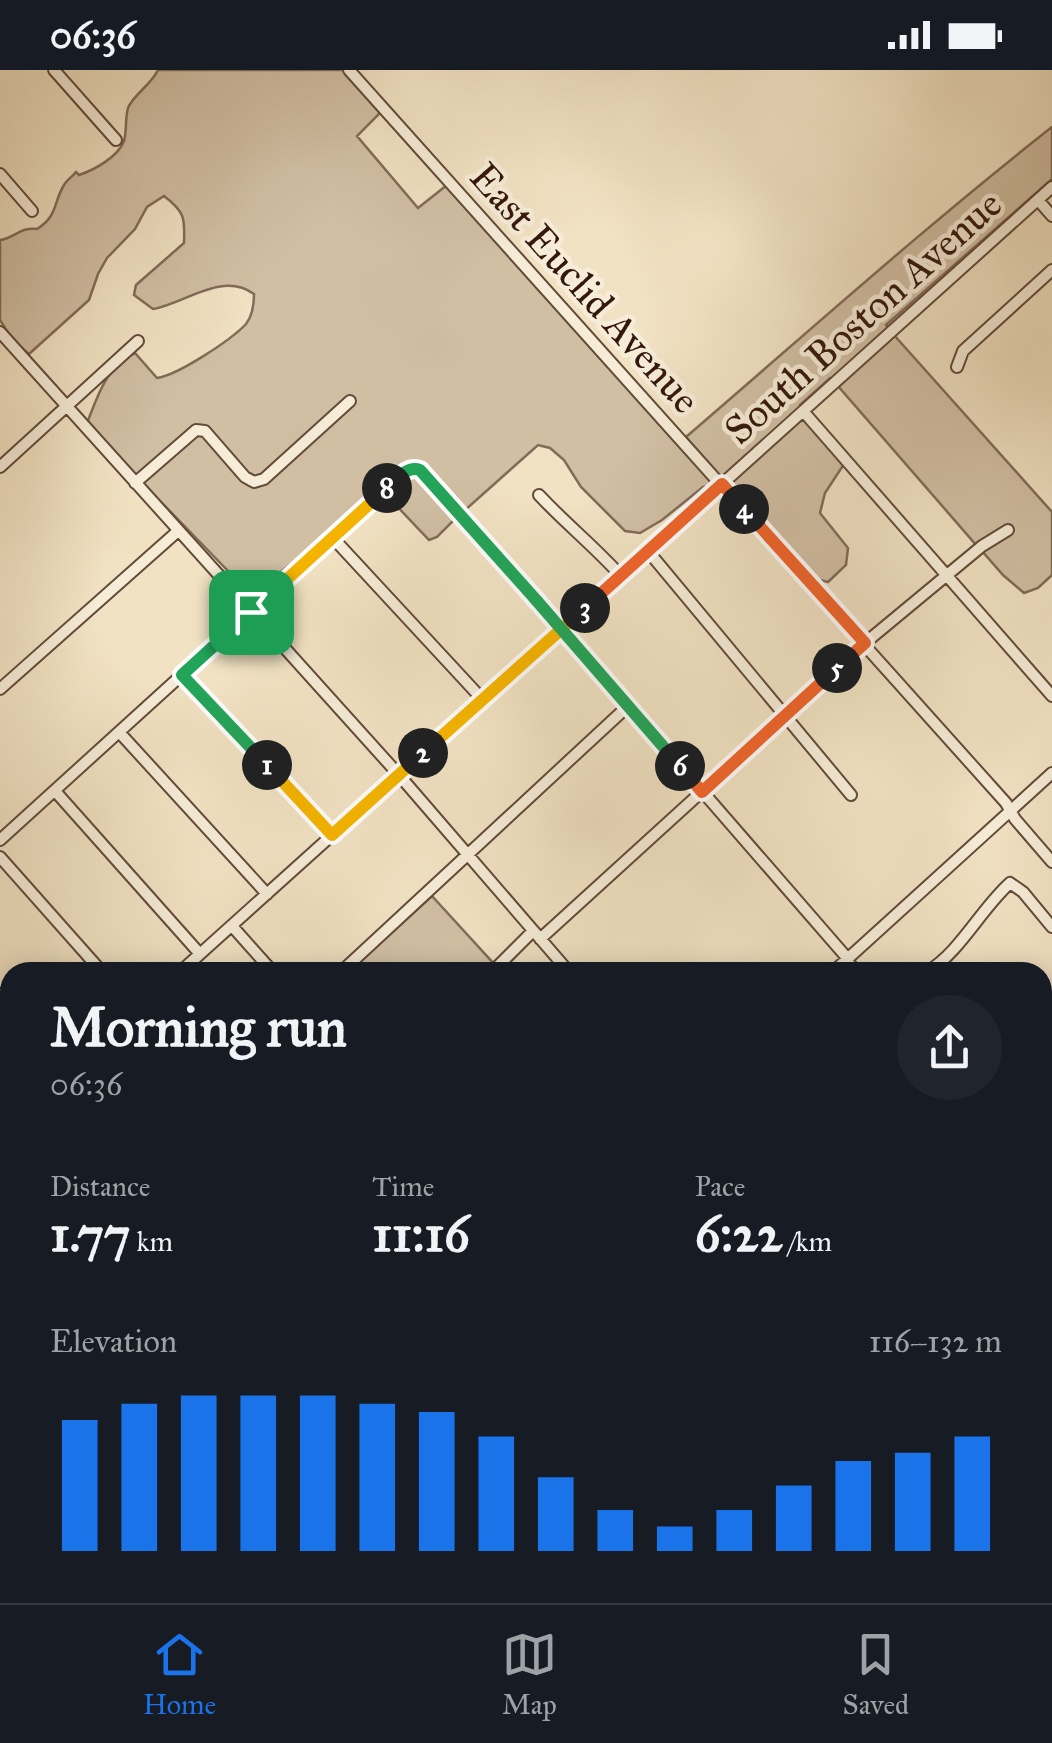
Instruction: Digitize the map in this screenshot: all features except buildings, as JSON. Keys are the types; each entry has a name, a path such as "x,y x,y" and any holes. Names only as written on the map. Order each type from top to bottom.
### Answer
{"street":[{"path":"54,70 116,140"},
{"name":"East Euclid Avenue","path":"350,70 1006,802 1052,862"},
{"path":"0,174 32,212"},
{"name":"South Boston Avenue","path":"191,962 1052,188"},
{"path":"1038,200 1052,216"},
{"path":"957,367 963,351 1052,270"},
{"path":"0,332 399,775 560,962"},
{"path":"0,468 138,341"},
{"path":"135,483 196,430 205,432 245,476 254,482 264,479 350,401"},
{"path":"803,411 1052,696"},
{"path":"0,840 413,468 420,470 562,629 847,960 1052,774"},
{"path":"539,495 621,576"},
{"path":"504,962 702,792 865,643 982,546 1008,530"},
{"path":"0,688 178,531"},
{"path":"333,538 483,700"},
{"path":"648,551 850,794"},
{"path":"182,675 332,835"},
{"path":"352,962 628,706"},
{"path":"119,732 267,894"},
{"path":"55,791 200,954"},
{"path":"0,857 93,962"},
{"path":"943,962 991,900 1010,883 1023,892 1052,926"},
{"path":"232,926 264,962"}],"shaded area":[{"path":"158,70 343,70 380,113 357,136 418,208 447,185 715,485 703,487 640,533 625,531 581,487 564,460 550,448 538,445 464,511 423,467 412,464 277,575 259,582 232,575 87,423 104,383 125,358 135,353 157,378 217,347 250,317 254,294 242,288 217,287 153,309 134,295 136,285 184,243 180,211 164,196 147,207 135,229 107,258 89,300 29,354 13,341 0,320 0,240 44,224 64,185 76,172 79,175 92,170 117,152 124,141 128,108"},
{"path":"1052,127 1052,179 886,325 889,329 800,405 802,408 723,479 686,437"},
{"path":"894,335 1052,512 1052,575 1038,588 1024,593 982,551 1013,530 1010,525 977,546 838,386"},
{"path":"803,417 844,464 825,493 820,513 848,548 846,565 828,582 812,578 728,484"},
{"path":"409,473 418,473 458,516 429,540 392,501 383,497"},
{"path":"432,896 492,962 359,962"}],"route":[{"path":"251,612 182,675 332,835 562,629 722,484 865,643 702,792 562,629 452,503 416,468 404,473 251,612"}]}
